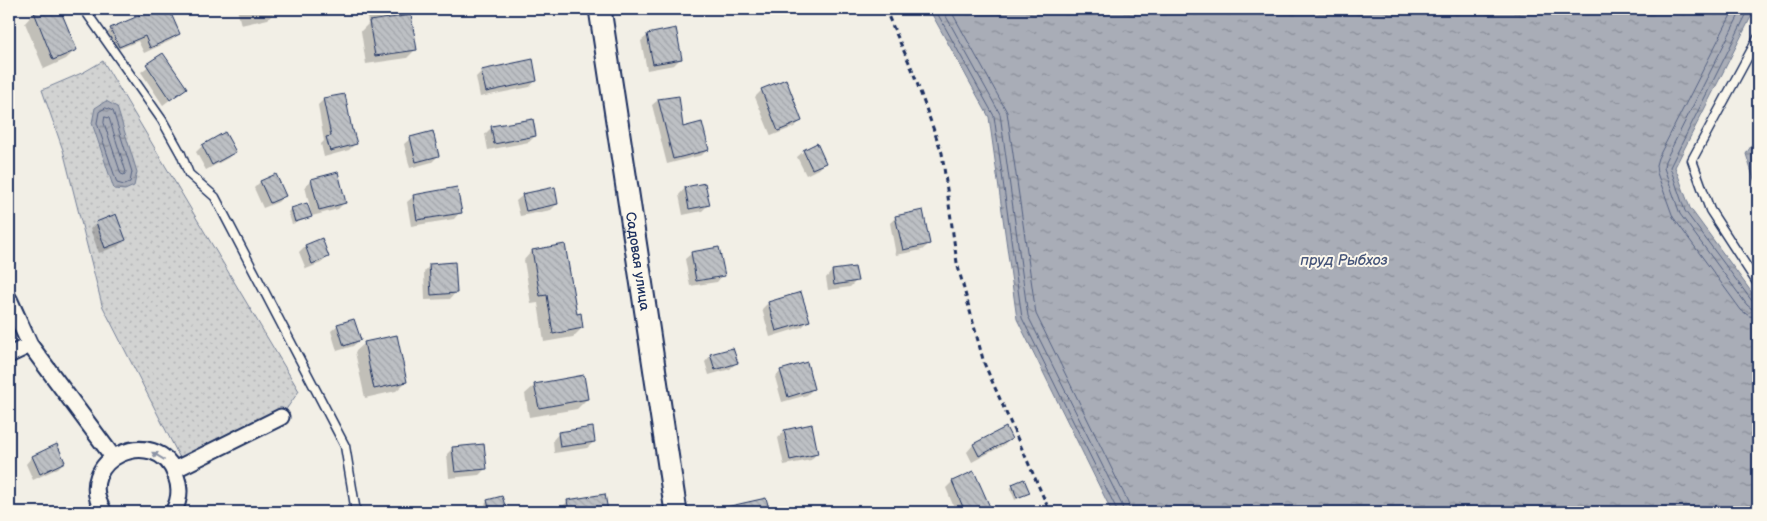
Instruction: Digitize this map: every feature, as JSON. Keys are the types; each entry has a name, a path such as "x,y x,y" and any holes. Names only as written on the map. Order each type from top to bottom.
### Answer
{"street":[{"name":"Садовая улица","path":"600,9 676,512"},
{"path":"9,299 30,346 113,457"},
{"path":"9,355 30,346"},
{"path":"174,470 281,417"},
{"path":"100,511 96,495 97,481 103,468 113,457 129,450 146,450 162,456 174,470 180,486 178,504 173,512"}],"lane":[{"path":"84,9 162,120 181,154 189,174 215,197 345,446 356,512"},
{"path":"1758,38 1692,160 1710,210 1758,284"}],"path":[{"path":"885,9 912,68 942,153 957,263 984,362 1050,512"}],"shaded area":[{"path":"103,61 299,391 285,411 183,464 102,305 63,150 42,90 84,72"}],"water":[{"name":"пруд Рыбхоз","path":"929,9 1755,9 1675,167 1690,208 1758,301 1758,512 1112,512 1017,319 989,117"},
{"path":"106,101 117,107 137,172 134,186 125,190 114,189 92,123 95,108"},
{"path":"1758,135 1758,192 1746,154"}],"building":[{"path":"42,9 60,9 77,50 53,60 34,12"},
{"path":"155,9 169,9 180,34 150,48 145,36 119,47 110,28"},
{"path":"411,15 417,50 375,56 369,21"},
{"path":"676,28 682,59 653,64 647,34"},
{"path":"163,53 187,88 170,100 146,64"},
{"path":"533,59 537,81 486,92 481,70"},
{"path":"786,79 802,121 778,131 761,89"},
{"path":"345,94 352,130 357,144 330,151 326,137 331,136 323,98"},
{"path":"679,96 683,127 702,122 709,150 673,159 658,99"},
{"path":"533,119 536,136 494,144 491,126"},
{"path":"433,131 439,156 416,162 410,137"},
{"path":"225,132 236,152 212,165 202,145"},
{"path":"817,143 826,163 812,169 803,150"},
{"path":"338,172 346,203 319,210 311,179"},
{"path":"276,174 286,196 270,203 260,181"},
{"path":"705,183 710,205 689,209 685,187"},
{"path":"457,187 462,213 417,220 413,195"},
{"path":"555,187 558,204 526,211 522,194"},
{"path":"307,203 312,217 295,222 291,208"},
{"path":"923,210 930,244 903,250 895,216"},
{"path":"116,214 126,240 105,248 96,222"},
{"path":"322,238 329,257 312,264 305,245"},
{"path":"565,244 577,314 581,313 583,328 553,334 547,295 540,296 532,250"},
{"path":"719,247 725,276 696,281 691,252"},
{"path":"455,262 457,293 431,295 429,264"},
{"path":"855,267 858,281 834,285 832,270"},
{"path":"801,292 810,321 776,331 768,302"},
{"path":"354,319 361,340 344,346 337,324"},
{"path":"397,335 407,382 374,389 364,342"},
{"path":"733,348 738,363 715,370 710,354"},
{"path":"807,362 814,389 788,397 780,370"},
{"path":"584,375 588,399 539,408 534,384"},
{"path":"812,424 818,454 790,460 784,430"},
{"path":"593,427 595,442 560,447 558,432"},
{"path":"1006,427 1012,439 979,456 973,444"},
{"path":"57,444 65,462 40,474 32,456"},
{"path":"484,444 487,469 455,472 452,447"},
{"path":"974,471 990,507 979,512 965,512 952,481"},
{"path":"1024,479 1030,493 1017,498 1012,484"},
{"path":"605,494 608,511 569,512 567,500"},
{"path":"502,496 507,512 490,512 487,500"},
{"path":"766,498 770,512 727,512 726,507"}]}
